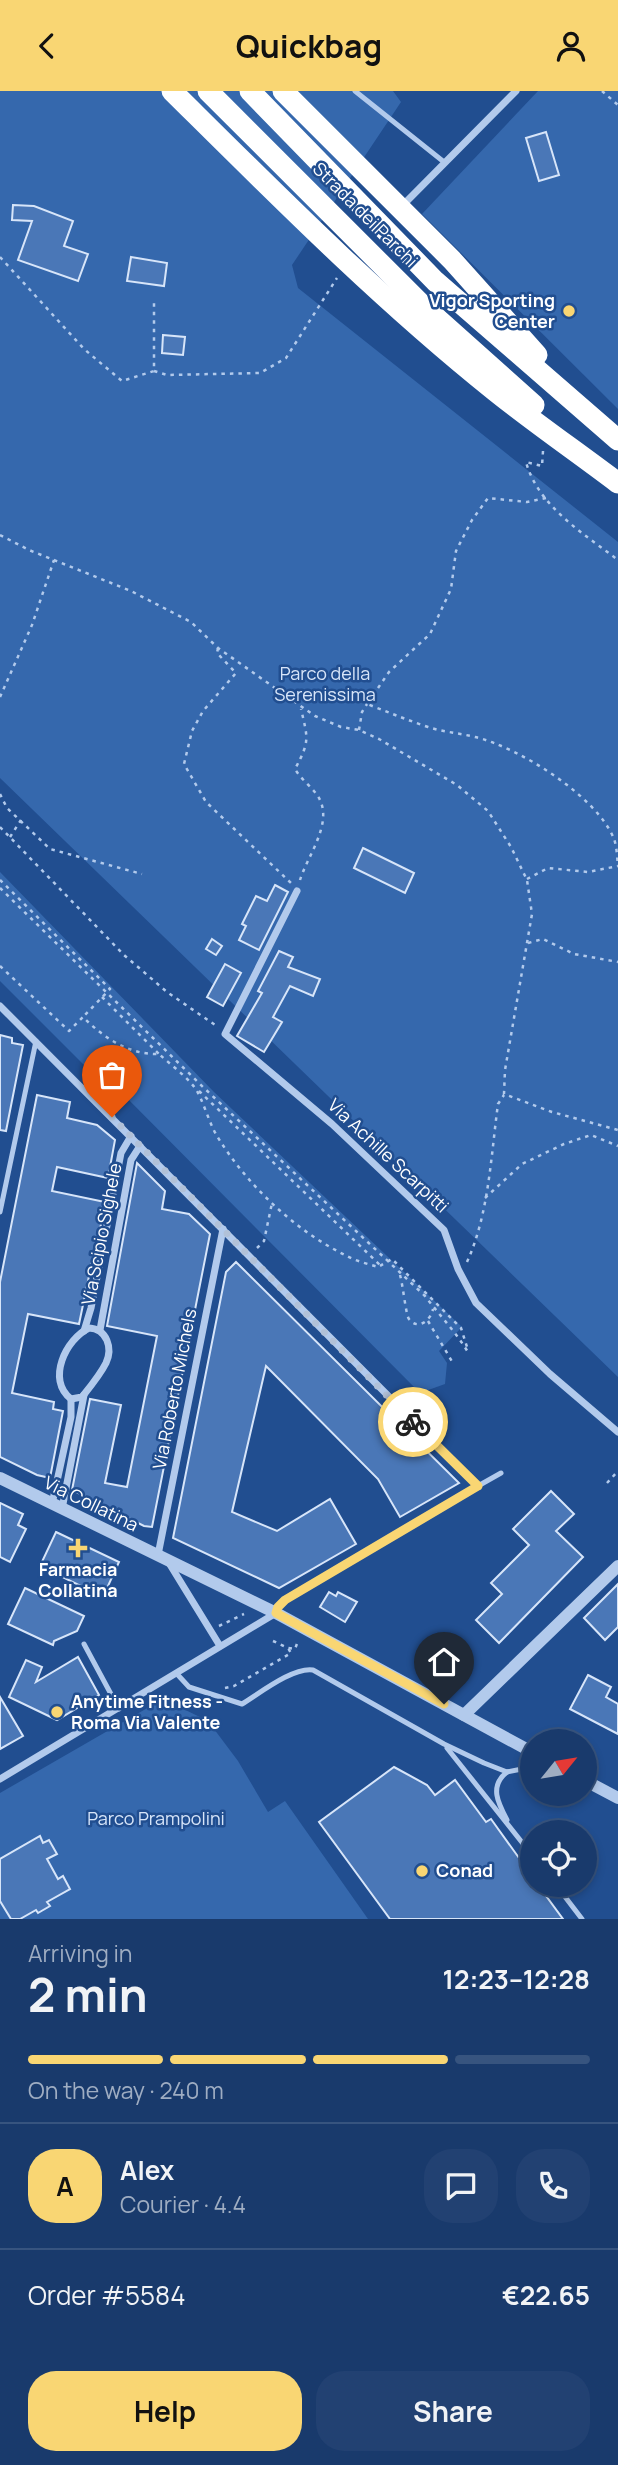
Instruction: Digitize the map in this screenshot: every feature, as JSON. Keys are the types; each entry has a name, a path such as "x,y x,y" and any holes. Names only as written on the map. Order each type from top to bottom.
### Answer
{"highway":[{"path":"172,91 320,236 407,316 495,391 618,481"},
{"name":"Strada dei Parchi","path":"208,91 421,304 618,481"},
{"path":"283,91 452,260 614,436"},
{"name":"Strada dei Parchi","path":"256,98 435,281 614,436"}],"street":[{"path":"407,201 516,91"},
{"path":"225,1034 297,891"},
{"path":"0,1006 478,1486 285,1600 276,1613 0,1779"},
{"name":"Via Achille Scarpitti","path":"225,1034 332,1124 444,1230 476,1303 550,1374 618,1432"},
{"name":"Via Scipio Sighele","path":"84,1331 91,1308 121,1153 131,1136"},
{"name":"Via Scipio Sighele","path":"100,1330 131,1160 140,1146"},
{"name":"Via Roberto Michels","path":"163,1557 223,1229"},
{"name":"Via Scipio Sighele","path":"93,1328 100,1330 106,1337 108,1357 84,1395 57,1507 71,1417 71,1399 61,1387 61,1366 72,1341 84,1331 93,1328"},
{"path":"71,1399 84,1395"},
{"name":"Via Collatina","path":"0,1478 276,1613 520,1745"},
{"path":"163,1557 220,1646"},
{"path":"464,1715 618,1566"},
{"path":"597,1787 618,1798"}],"lane":[{"path":"355,91 444,162"},
{"path":"0,1212 36,1041"},
{"path":"478,1486 501,1473"},
{"path":"84,1644 119,1709"},
{"path":"177,1674 189,1687 242,1704 295,1672 313,1670 444,1744 507,1772 520,1769"},
{"path":"444,1744 520,1840"},
{"path":"507,1772 499,1781 497,1799 514,1832"},
{"path":"565,1897 582,1919"}],"path":[{"path":"602,91 618,105"},
{"path":"0,257 84,349 122,381 154,371 167,375 260,373 286,358 341,273"},
{"path":"154,303 154,371"},
{"path":"543,447 542,466 526,462 530,477 574,527 618,560"},
{"path":"359,730 362,712 389,672 430,634 451,589 456,551 472,520 488,498 527,502 546,498"},
{"path":"0,535 29,550 131,591 191,622 218,648 300,707 341,727 359,730 379,739 457,785 488,811 511,847 527,880 532,914 505,1070 504,1094 498,1104 484,1199 473,1248 461,1274"},
{"path":"0,697 32,625 54,559"},
{"path":"218,648 217,653 236,673 203,711 192,731 184,764 206,802 298,889 303,869 317,842 323,814 320,799 301,780 295,769 306,748 307,736 300,707"},
{"path":"368,704 428,727 474,737 519,753 581,795 614,840 618,866 588,872 548,868 527,880"},
{"path":"0,795 7,807 50,849 142,874"},
{"path":"10,837 21,820"},
{"path":"0,827 124,955 167,992 209,1019 225,1034"},
{"path":"0,880 110,989 69,1031 0,966"},
{"path":"0,888 106,993 388,1262 425,1296 433,1310 457,1333 469,1354 461,1328 392,1259 388,1262 382,1266 378,1267 347,1257 305,1230 272,1203 216,1136 197,1089"},
{"path":"528,943 543,939 574,954 618,962"},
{"path":"102,997 382,1266"},
{"path":"83,1017 114,1042 145,1054 159,1054"},
{"path":"504,1094 552,1112 618,1130"},
{"path":"484,1199 522,1164 564,1144 591,1135 618,1146"},
{"path":"257,1248 264,1241 272,1203"},
{"path":"399,1272 409,1321 415,1324 428,1321"},
{"path":"428,1321 433,1310"},
{"path":"428,1321 453,1363"},
{"path":"607,1483 618,1471"},
{"path":"244,1609 244,1620"},
{"path":"214,1628 244,1614"},
{"path":"273,1641 295,1649 299,1641"},
{"path":"216,1689 234,1686 290,1653 288,1648"}],"green space":[{"name":"Parco della Serenissima","path":"0,91 393,91 401,102 292,265 298,288 618,542 618,1377 0,778"},
{"name":"Vigor Sporting Center","path":"538,91 618,91 618,409 422,214"},
{"path":"0,872 214,1092 462,1327 439,1351 447,1363 445,1384 420,1393 113,1084 108,1089 0,981"},
{"name":"Parco Prampolini","path":"163,1699 208,1721 238,1761 268,1812 285,1801 368,1919 0,1919 0,1793"}],"building":[{"path":"546,132 559,175 539,181 526,138"},
{"path":"13,205 34,206 73,221 64,246 88,254 78,281 18,260 32,221 12,220"},
{"path":"131,257 167,263 164,286 127,281"},
{"path":"163,335 185,337 183,355 162,353"},
{"path":"363,848 414,873 405,893 354,868"},
{"path":"275,885 288,892 259,950 239,940 246,926 242,924 256,896 267,901"},
{"path":"212,939 222,946 216,955 206,949"},
{"path":"279,951 293,957 288,967 320,979 313,996 290,986 273,1017 282,1022 264,1052 237,1036 262,993 258,991"},
{"path":"225,964 241,973 223,1006 207,997"},
{"path":"0,1035 12,1038 12,1043 23,1045 6,1131 0,1130"},
{"path":"37,1095 70,1102 67,1118 97,1125 115,1140 108,1178 57,1167 52,1191 105,1202 95,1257 79,1324 28,1314 12,1393 54,1402 53,1409 63,1411 50,1478 37,1475 0,1457 0,1282"},
{"path":"137,1163 165,1191 162,1209 189,1214 210,1234 152,1527 144,1526 72,1490 90,1399 121,1405 105,1483 127,1487 157,1336 107,1326"},
{"path":"236,1262 459,1483 400,1517 378,1479 266,1366 232,1512 277,1531 330,1499 356,1544 279,1588 173,1538 226,1272"},
{"path":"551,1491 574,1514 556,1531 583,1557 499,1643 476,1620 502,1594 491,1583 529,1545 513,1529"},
{"path":"0,1503 23,1514 18,1525 26,1529 10,1562 0,1557"},
{"path":"56,1532 119,1562 103,1597 40,1566"},
{"path":"618,1584 618,1627 605,1640 584,1618"},
{"path":"25,1588 84,1616 77,1631 54,1641 53,1645 8,1624"},
{"path":"329,1592 336,1596 338,1592 357,1602 345,1622 320,1607"},
{"path":"464,1654 472,1662 463,1672 455,1664"},
{"path":"78,1657 99,1695 57,1720 9,1697 26,1660 42,1667 36,1682"},
{"path":"588,1675 611,1687 606,1697 618,1704 618,1734 570,1709"},
{"path":"0,1697 23,1736 0,1749"},
{"name":"Conad","path":"394,1767 427,1785 435,1795 455,1780 486,1822 491,1819 520,1859 520,1897 547,1897 563,1919 390,1919 319,1822"},
{"path":"40,1836 43,1843 49,1840 57,1854 47,1859 58,1879 63,1876 70,1889 47,1902 50,1906 38,1913 36,1910 20,1919 11,1919 0,1901 0,1859"}],"way so far":[{"path":"112,1117 413,1422"}],"place":[{"name":"Vigor Sporting Center","path":"569,311"},
{"name":"Farmacia Collatina","path":"78,1548"},
{"name":"Anytime Fitness - Roma Via Valente","path":"57,1712"},
{"name":"Conad","path":"422,1871"}],"route":[{"path":"413,1422 478,1486 285,1600 276,1613 384,1669 444,1704"}]}
